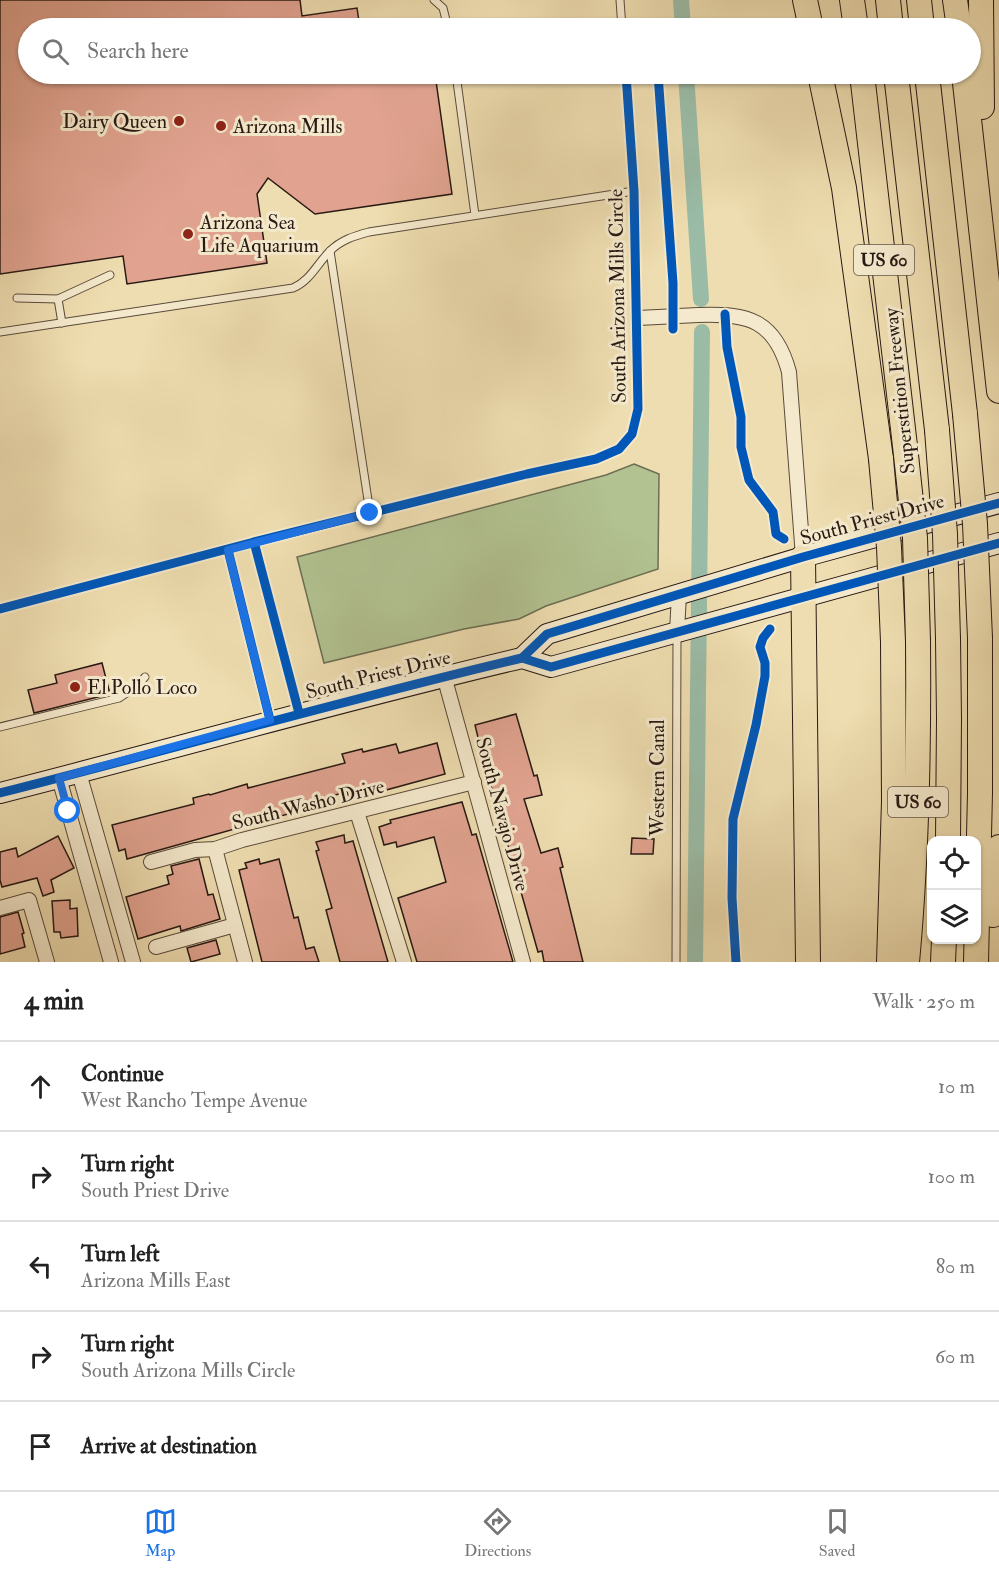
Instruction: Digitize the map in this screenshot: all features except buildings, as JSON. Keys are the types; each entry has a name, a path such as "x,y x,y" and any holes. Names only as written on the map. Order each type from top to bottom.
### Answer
{"highway":[{"path":"805,0 809,18"},
{"path":"852,0 855,18"},
{"path":"867,0 870,18"},
{"path":"888,0 890,18"},
{"path":"919,0 921,18"},
{"path":"956,0 958,18"},
{"path":"981,0 983,247"},
{"path":"822,84 844,188 881,459 889,547 893,642 894,801 889,962"},
{"name":"Superstition Freeway","path":"863,84 915,538 918,641 918,800 914,889 907,962"},
{"path":"878,84 894,203 905,446"},
{"path":"897,84 936,430 945,534 948,639 948,836"},
{"path":"928,84 975,524 980,638 980,793 976,962"},
{"path":"965,84 999,391"},
{"path":"803,557 808,962"},
{"path":"988,962 999,847"},
{"path":"943,962 944,944"}],"main road":[{"name":"South Priest Drive","path":"0,793 270,720 522,658 547,633 803,557 999,503"},
{"path":"522,658 550,667 999,543"}],"street":[{"path":"638,318 739,315 759,324 770,333 786,359 789,372 803,557"},
{"name":"Western Canal","path":"681,593 681,631"},
{"name":"South Navajo Drive","path":"444,676 523,962"},
{"path":"79,773 133,962"},
{"path":"59,778 110,957 128,946"},
{"name":"South Washo Drive","path":"151,862 195,850 215,849 474,782"},
{"path":"357,812 404,962"},
{"path":"215,849 245,962"},
{"path":"83,865 103,859"},
{"path":"0,908 29,900 48,962"},
{"path":"156,946 235,925"}],"lane":[{"path":"434,0 443,8 446,18"},
{"path":"620,0 621,18"},
{"path":"457,84 475,215"},
{"name":"South Arizona Mills Circle","path":"0,609 254,542 596,459 619,449 632,434 638,409 634,191 627,84"},
{"path":"0,332 293,288 310,276 330,251 346,239 369,232 634,191"},
{"path":"330,251 370,513"},
{"path":"16,298 58,298 110,275"},
{"path":"58,298 62,323"},
{"path":"254,542 299,713"},
{"path":"228,550 270,720"},
{"name":"Western Canal","path":"676,962 681,631"},
{"path":"0,727 119,698 137,686 145,677"}],"green space":[{"path":"634,464 659,474 658,569 546,606 519,619 464,629 324,663 297,557 606,475"}],"waterway":[{"path":"681,0 682,18"},
{"path":"687,84 701,299"},
{"path":"695,962 702,332"}],"cycle path":[{"path":"0,609 254,542 596,459 619,449 632,434 638,409 634,191 627,84"},
{"path":"659,84 673,283 673,329"},
{"path":"725,314 727,347 741,417 741,447 749,480 773,512 776,534 784,539"},
{"path":"522,658 547,634 803,557 999,503"},
{"path":"254,542 299,713"},
{"path":"0,793 391,690 522,658 551,667 999,543"},
{"path":"228,550 270,720"},
{"path":"736,962 732,898 733,819 756,725 765,676 765,663 760,647 770,629"}],"place":[{"name":"Dairy Queen","path":"179,121"},
{"name":"Arizona Mills","path":"221,126"},
{"name":"Arizona Sea Life Aquarium","path":"188,234"},
{"name":"El Pollo Loco","path":"75,687"}],"route":[{"path":"68,811 59,778 270,720 228,550 370,513"}]}
